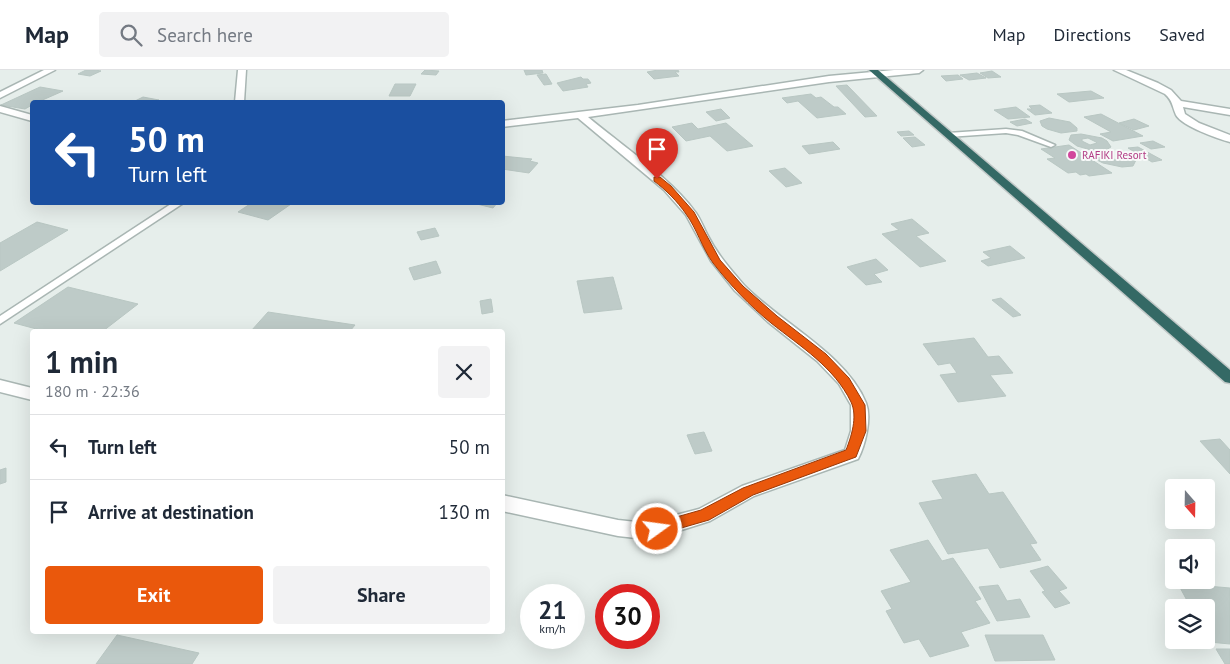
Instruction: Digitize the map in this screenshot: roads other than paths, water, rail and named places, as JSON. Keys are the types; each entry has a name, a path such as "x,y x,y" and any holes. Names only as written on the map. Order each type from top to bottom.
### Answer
{"highway":[{"path":"875,72 1230,378"}],"street":[{"path":"0,95 51,70"},
{"path":"240,100 242,70"},
{"path":"505,124 582,116 875,72 919,70"},
{"path":"1118,70 1165,90 1178,103 1181,115 1196,125 1230,139"},
{"path":"1178,103 1230,112"},
{"path":"0,108 30,118"},
{"path":"0,117 11,113"},
{"path":"505,504 618,528 645,531 661,528 704,515 748,492 852,454 859,431 859,405 845,380 822,357 773,319 740,288 717,261 702,238 690,214 668,188 582,116"},
{"path":"0,386 30,394"}],"lane":[{"path":"948,136 1006,131 1019,133 1051,145"},
{"path":"0,320 176,205"}],"place":[{"name":"RAFIKI Resort","path":"1072,155"}]}
